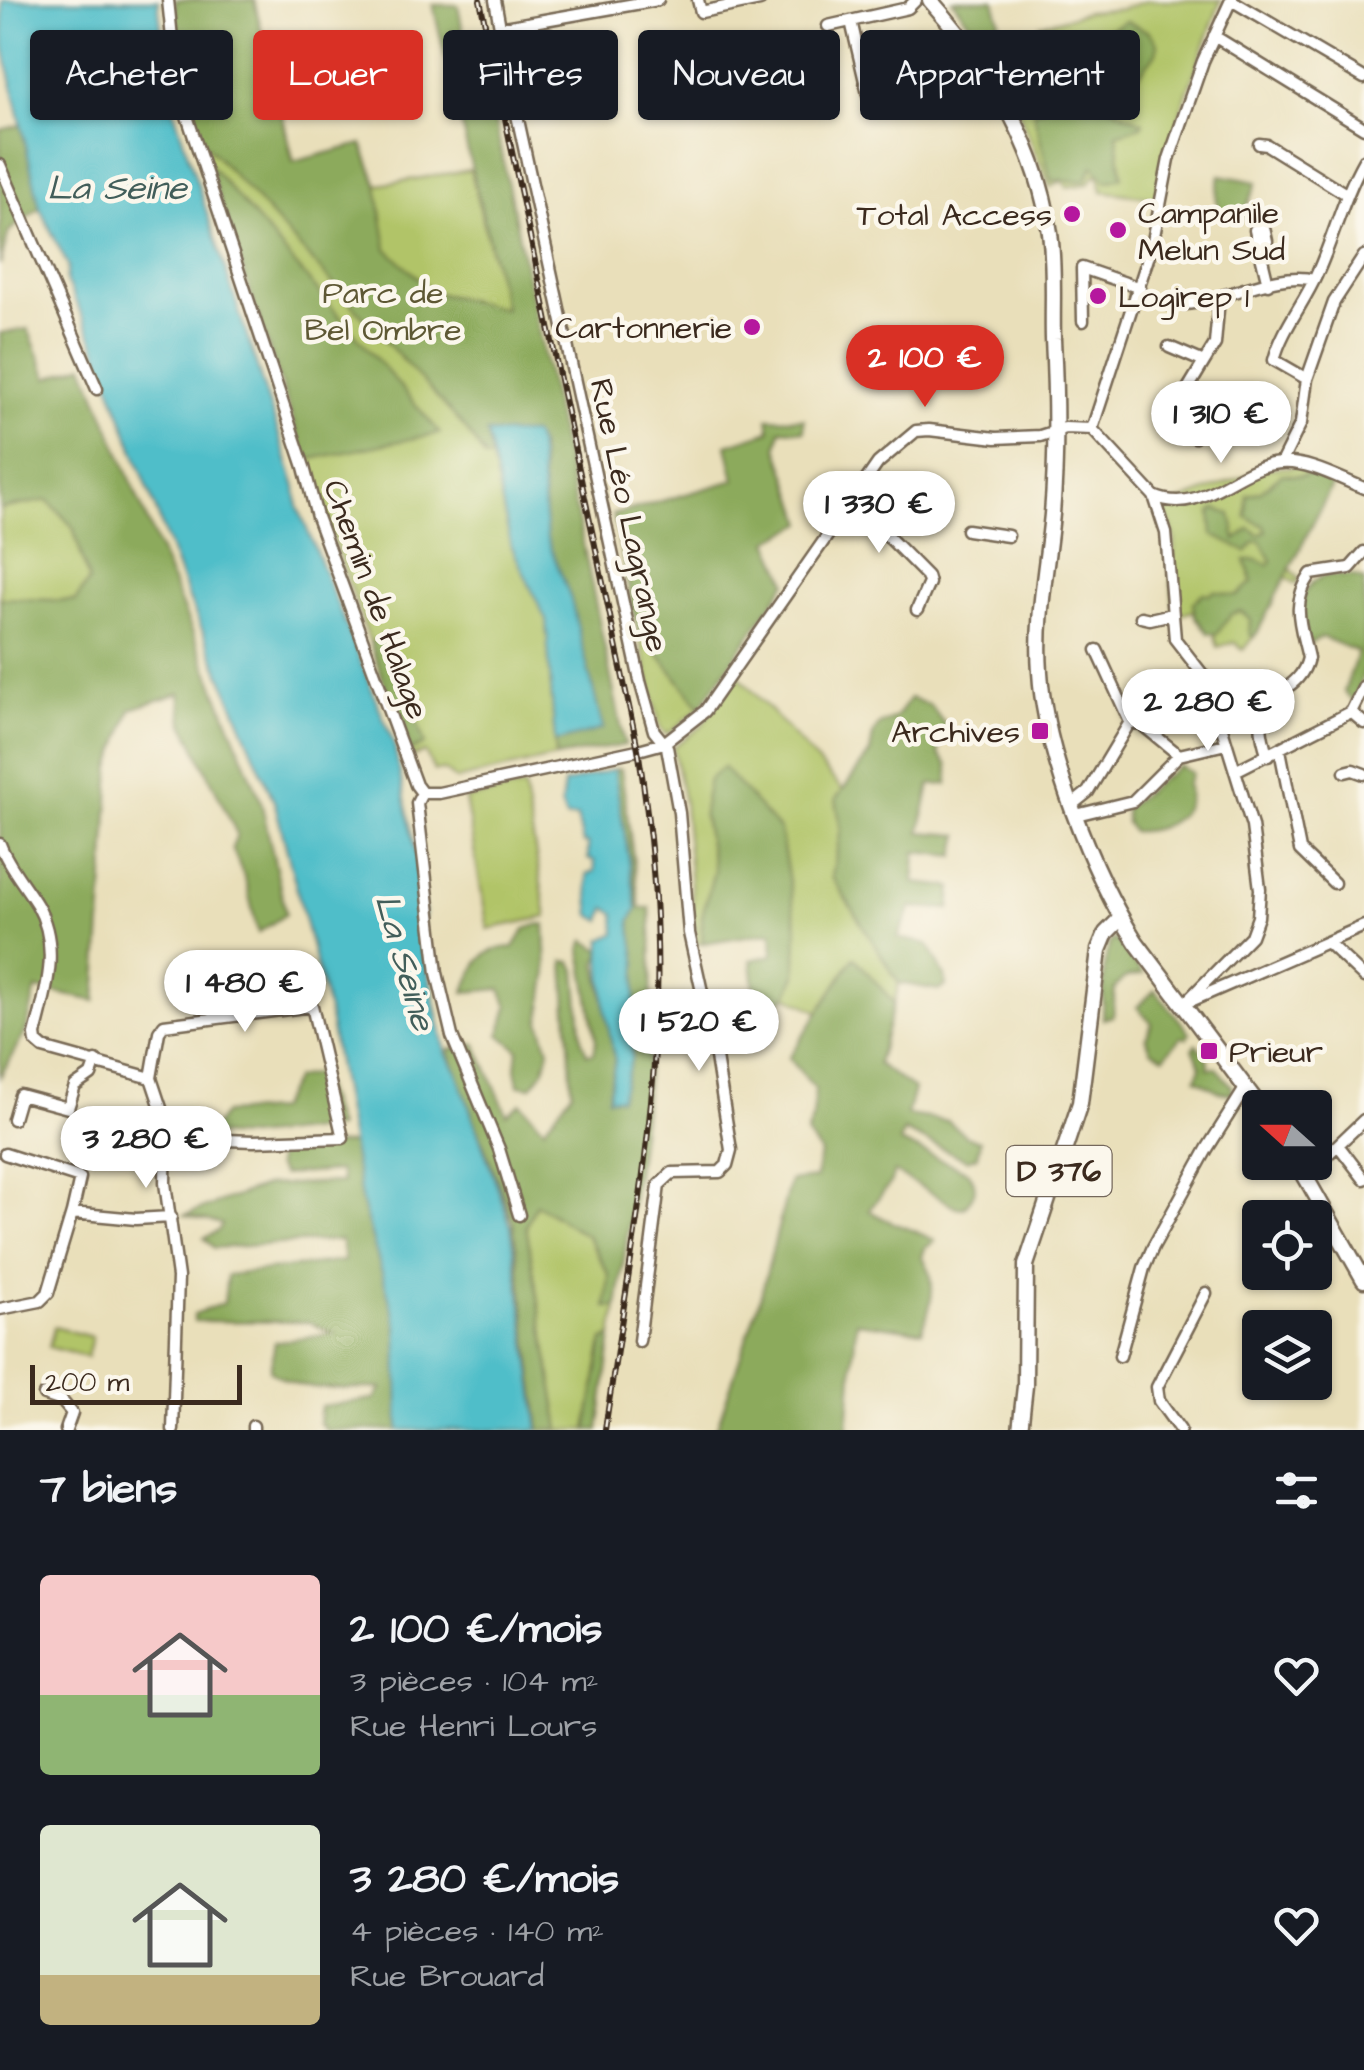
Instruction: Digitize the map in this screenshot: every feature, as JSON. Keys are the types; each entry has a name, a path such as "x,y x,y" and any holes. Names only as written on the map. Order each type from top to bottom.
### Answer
{"main road":[{"path":"930,0 966,41 992,81 1024,145 1050,230 1054,279 1053,502 1040,611 1039,666 1046,718 1074,809 1121,918 1246,1088"},
{"name":"D 376","path":"1020,1430 1025,1386 1026,1266 1080,1103 1099,950 1106,932 1121,918"},
{"path":"1307,1180 1364,1280"}],"street":[{"name":"Chemin de Halage","path":"168,0 177,86 320,524 422,793 418,804 436,972 452,1036 500,1149 519,1216"},
{"name":"Rue Léo Lagrange","path":"495,0 640,681 654,731 664,743 679,813 688,933 716,1050 732,1150 728,1165 720,1172 672,1173 661,1181 639,1340"},
{"path":"500,28 658,0"},
{"path":"698,0 700,12 760,0"},
{"path":"828,26 908,8 916,0"},
{"path":"1092,429 1152,246 1169,159 1203,60 1231,0 1364,78"},
{"path":"851,21 860,59"},
{"path":"1214,36 1362,122"},
{"path":"1203,60 1218,50 1240,52"},
{"path":"1258,144 1267,145 1346,194"},
{"path":"1307,379 1274,360 1314,280 1346,194 1364,160"},
{"path":"0,164 97,389"},
{"path":"1258,245 1268,284"},
{"path":"1281,463 1301,422 1307,379 1334,302 1364,256"},
{"path":"1082,321 1082,268 1169,304 1219,298 1297,277 1314,280"},
{"path":"1209,419 1195,436 1188,434 1172,415 1215,344 1219,298"},
{"path":"1168,347 1204,362"},
{"path":"422,793 664,743 704,711 878,464 916,431 996,438 1092,429 1160,501 1175,639 1207,680 1256,844 1258,917 1242,948 1183,1004"},
{"path":"1160,501 1206,496 1265,466 1281,463 1302,464 1364,488"},
{"path":"852,500 927,576 918,610"},
{"path":"967,530 1008,536"},
{"path":"1268,756 1262,732 1265,708 1272,696 1298,678 1308,658 1297,616 1302,586 1311,574 1350,568 1364,552"},
{"path":"1141,618 1172,614"},
{"path":"1097,650 1130,722"},
{"path":"1236,771 1352,712 1364,686"},
{"path":"1352,712 1364,723"},
{"path":"1074,809 1130,722"},
{"path":"1130,722 1141,724 1180,755"},
{"path":"1074,809 1133,801 1180,755 1226,744"},
{"path":"1280,750 1300,850 1334,883"},
{"path":"1345,772 1364,774"},
{"path":"0,844 40,909 50,943 51,968 36,1042 43,1048 152,1078"},
{"path":"1183,1004 1364,926"},
{"path":"1327,942 1364,977"},
{"path":"166,1138 343,1138 312,1006 164,1026 160,1032 152,1078 164,1113 164,1161 178,1277 173,1430"},
{"path":"14,1119 20,1095 68,1108 75,1086 91,1075 96,1062"},
{"path":"1120,1356 1153,1247 1206,1149 1246,1088"},
{"path":"1332,1151 1364,1120"},
{"path":"1338,1146 1364,1178"},
{"path":"1,1304 40,1301 48,1293 80,1178 5,1154"},
{"path":"72,1213 136,1219 170,1217"},
{"path":"1180,1430 1159,1401 1157,1387 1206,1293"},
{"path":"44,1395 68,1404 72,1412 66,1430"}],"green space":[{"name":"Parc de Bel Ombre","path":"175,0 254,0 261,30 253,30 253,120 284,120 294,162 362,144 378,185 470,170 530,406 466,428 485,458 492,458 511,545 546,620 556,757 456,780 444,770 434,771 425,752 411,757 326,520 194,120 233,120 233,30 177,30"},
{"name":"Parc de Bel Ombre","path":"175,0 254,0 261,30 253,30 253,120 283,120 293,162 362,144 377,185 387,249 433,292 505,309 460,120 495,120 625,745 556,757 555,742 603,728 547,539 539,444 487,433 492,458 486,458 465,428 200,138 194,120 233,120 233,30 177,30"},
{"path":"952,0 994,0 1000,22 975,30"},
{"path":"1148,0 1221,0 1183,104 1157,198 1102,191 1099,176 1095,175 1088,184 1067,187 1062,181 1050,187 1022,120 1140,120 1140,30 1040,30 1040,25 1087,12 1122,9"},
{"path":"433,5 458,5 462,30 443,30 443,47"},
{"path":"1126,21 1149,32 1158,44 1140,73 1140,30 1108,30"},
{"path":"1035,120 1143,122 1117,134 1122,177 1107,181 1093,166 1085,181 1051,180"},
{"path":"21,125 40,208 9,231 0,265 0,130"},
{"path":"207,162 440,433 306,460"},
{"path":"1220,175 1257,182 1241,221 1220,209"},
{"path":"28,329 48,378 84,365 261,801 286,914 258,933 245,879 232,848 237,834 183,722 180,693 131,709 111,767 96,1001 36,989 26,1031 0,1077 0,598 75,601 89,581 73,527 48,500 0,509 0,333"},
{"path":"768,418 804,419 804,431 781,429 777,447 804,523 769,541 787,582 700,707 637,627 613,515 735,480 727,445 770,431"},
{"path":"1302,467 1335,480 1290,568 1299,579 1296,584 1285,577 1258,631 1243,650 1234,642 1218,647 1210,621 1193,611 1174,617 1171,576 1175,539 1164,509 1266,468"},
{"path":"1315,472 1335,480 1258,631 1254,637 1249,634 1250,619 1241,611 1231,614 1217,634 1208,633 1195,616 1193,603 1203,593 1214,591 1237,596 1252,582 1245,560 1268,565 1272,561 1261,541 1254,542 1247,552 1213,535 1211,513 1215,509 1231,514 1236,540 1250,528 1259,535 1266,531 1246,517 1247,495 1261,491 1282,474 1302,476"},
{"path":"47,500 73,527 89,581 75,601 0,598 0,509"},
{"path":"1329,575 1364,580 1364,673 1354,702 1344,692 1358,652 1322,637 1308,644 1303,623 1305,593 1318,579"},
{"path":"637,627 700,707 665,734 660,727"},
{"path":"385,635 425,744 409,751 370,643"},
{"path":"737,674 843,790 837,799 841,829 832,877 899,983 894,1003 854,957 819,1012 787,996 796,975 703,811 714,871 701,920 703,943 696,944 684,803 673,747 701,727"},
{"path":"910,698 930,705 946,726 938,753 948,765 948,784 930,785 920,832 960,835 955,856 916,852 914,883 952,887 950,909 911,907 898,938 928,944 945,976 946,986 939,990 899,983 832,877 841,829 836,799 870,753 879,725 895,718"},
{"path":"1179,766 1192,773 1181,813 1164,826 1132,831 1126,823 1125,808"},
{"path":"723,767 780,830 797,927 796,975 787,996 765,1010 756,1006 751,960 773,955 772,932 703,943 701,920 714,871 703,811 709,779"},
{"path":"614,769 621,769 640,908 650,908 651,1009 644,1108 617,1307 606,1307 609,1275 587,1236 536,1204 526,1226 560,1430 540,1430 513,1222 448,1050 476,1044 507,1114 521,1103 544,1128 572,1092 564,961 572,962 576,970 582,1041 587,1054 594,1053 596,1041 581,950 585,940 602,951 597,963 615,1061 608,1098 620,1098 633,1032 635,987 630,921 637,908"},
{"path":"524,787 547,917 488,929 465,799"},
{"path":"545,925 547,976 540,1021 549,1050 544,1070 531,1087 519,1085 518,1049 500,1035 508,1007 501,989 464,992 481,959 494,950 514,947 525,929"},
{"path":"1115,939 1143,974 1124,978 1115,988 1113,1016 1103,1019 1104,971 1110,941"},
{"path":"854,957 894,1003 877,1064 914,1089 907,1115 948,1121 966,1136 980,1141 977,1156 967,1160 904,1131 900,1142 969,1172 974,1191 964,1208 956,1207 894,1172 890,1184 869,1210 935,1241 925,1248 922,1257 930,1274 932,1293 922,1331 856,1322 848,1430 716,1430 761,1295 790,1181 816,1178 820,1152 807,1134 815,1089 789,1058"},
{"path":"1155,990 1190,1033 1187,1038 1181,1037 1164,1057 1151,1050 1146,1038 1152,1023 1137,1007"},
{"path":"1196,1044 1209,1061 1208,1068 1216,1068 1232,1086 1232,1094 1196,1079 1201,1067 1193,1048"},
{"path":"319,1073 337,1128 250,1137 208,1135 224,1113 277,1110 295,1078"},
{"path":"352,1143 362,1203 397,1325 399,1430 326,1430 319,1422 321,1406 374,1399 382,1388 309,1387 270,1370 275,1342 333,1333 309,1322 194,1321 194,1314 224,1303 227,1275 344,1261 341,1240 214,1248 204,1238 218,1231 222,1224 185,1215 267,1185 342,1182 339,1171 282,1175 276,1166 278,1150"},
{"path":"536,1204 587,1236 609,1275 607,1306 617,1307 612,1336 603,1341 587,1430 560,1430 526,1226"},
{"path":"54,1327 92,1337 87,1357 49,1347"},
{"path":"612,1336 599,1430 587,1430 603,1341"}],"water":[{"name":"La Seine","path":"2,0 158,0 161,30 30,30 30,120 177,120 296,487 298,507 394,744 418,865 425,956 446,1053 457,1072 511,1226 539,1430 399,1430 397,1325 362,1203 328,1011 275,804 185,589 94,342 66,281 68,266 40,208 4,48"},
{"path":"487,433 533,434 538,444 547,539 570,596 603,729 555,742 546,620 511,545"},
{"path":"614,769 637,909 630,921 637,963 632,1057 620,1098 608,1098 615,1061 601,962 602,940 616,933 615,913 606,908 602,921 591,915 587,875 595,871 594,861 588,859 588,844 583,843 577,817 566,818 561,805 564,784"}],"railway":[{"path":"480,0 638,749 652,854 657,960 653,1080 605,1430"}],"place":[{"name":"Total Access","path":"1072,214"},
{"name":"Campanile Melun Sud","path":"1118,230"},
{"name":"Logirep 1","path":"1098,296"},
{"name":"Cartonnerie","path":"752,327"},
{"name":"Archives","path":"1040,731"},
{"name":"Prieur","path":"1209,1051"}]}
